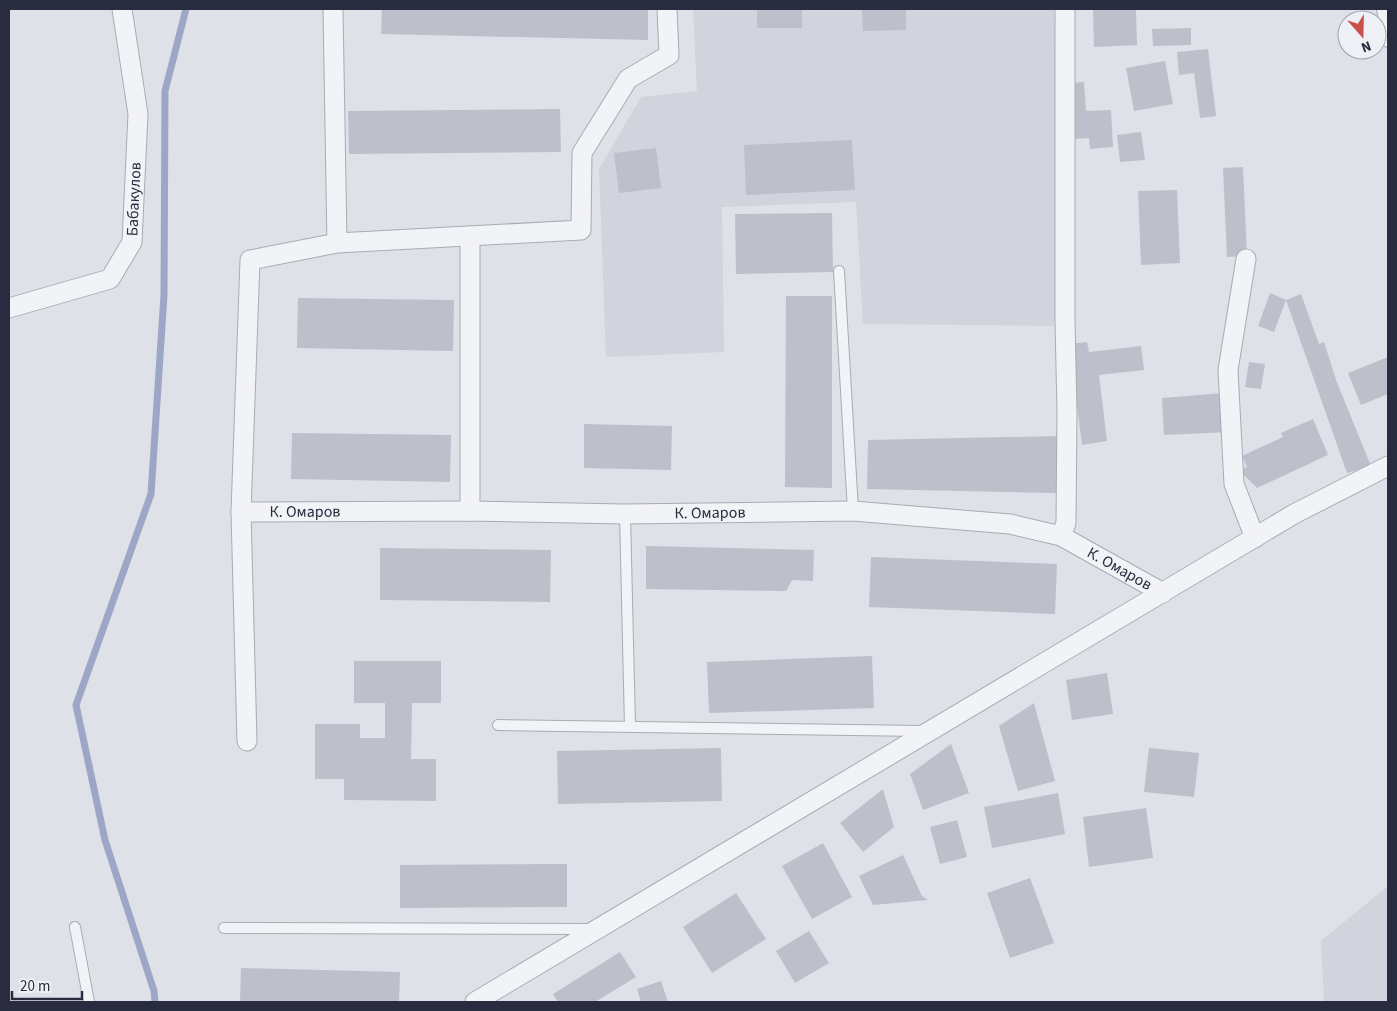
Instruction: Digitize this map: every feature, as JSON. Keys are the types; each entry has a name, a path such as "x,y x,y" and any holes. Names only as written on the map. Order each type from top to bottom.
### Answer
{"street":[{"name":"Бабакулов","path":"9,308 110,278 132,242 138,114 122,9"},
{"path":"333,9 337,243"},
{"path":"246,741 241,512 250,260 337,243 581,230 582,154 628,78 669,55 667,9"},
{"path":"1061,536 1066,523 1067,412 1065,322 1065,9"},
{"path":"470,236 470,511"},
{"path":"1246,259 1228,370 1234,484 1255,538"},
{"path":"475,1002 1294,514 1388,466"},
{"name":"К. Омаров","path":"241,512 470,511 625,514 854,511 1010,524 1061,536 1162,593"}],"lane":[{"path":"1382,9 1388,42"},
{"path":"839,271 854,511"},
{"path":"625,514 630,727"},
{"path":"498,725 930,732"},
{"path":"75,927 89,1002"},
{"path":"224,928 598,929"}],"shaded area":[{"path":"693,9 1054,9 1061,326 863,324 856,202 722,207 724,352 606,357 599,169 641,97 697,91"},
{"path":"1388,886 1388,1002 1324,1002 1321,941"}],"building":[{"path":"382,9 648,9 648,40 381,34"},
{"path":"757,9 802,9 802,28 757,28"},
{"path":"862,9 906,9 906,30 863,31"},
{"path":"1093,9 1136,9 1137,45 1094,47"},
{"path":"1191,28 1191,45 1153,46 1152,29"},
{"path":"1208,49 1216,116 1200,118 1194,73 1179,75 1177,52"},
{"path":"1165,61 1173,104 1134,111 1126,68"},
{"path":"1084,82 1086,111 1111,110 1113,147 1090,149 1089,138 1075,139 1070,83"},
{"path":"560,109 561,152 349,154 348,111"},
{"path":"1141,132 1145,160 1120,162 1117,135"},
{"path":"852,140 855,190 746,195 744,145"},
{"path":"656,148 661,188 619,193 614,153"},
{"path":"1243,167 1247,256 1227,257 1223,168"},
{"path":"1177,190 1180,263 1141,265 1138,191"},
{"path":"832,213 833,272 736,274 735,214"},
{"path":"1270,293 1286,300 1274,332 1258,326"},
{"path":"1301,294 1319,344 1324,342 1336,380 1371,466 1347,473 1286,300"},
{"path":"786,296 832,296 832,488 785,487"},
{"path":"298,298 454,300 453,351 297,348"},
{"path":"1087,342 1089,352 1141,346 1144,370 1099,375 1107,441 1082,445 1069,344"},
{"path":"1388,357 1388,394 1361,405 1348,373"},
{"path":"1249,362 1265,364 1261,389 1245,387"},
{"path":"1223,393 1229,432 1164,435 1162,398"},
{"path":"1313,419 1328,455 1257,488 1239,470 1247,467 1242,456 1283,437 1281,433"},
{"path":"584,424 672,426 671,470 584,468"},
{"path":"292,433 451,435 450,482 291,479"},
{"path":"1059,436 1056,493 867,489 868,440"},
{"path":"646,546 814,550 813,581 792,580 786,591 646,589"},
{"path":"380,548 551,550 550,602 380,600"},
{"path":"871,557 1057,564 1055,614 869,607"},
{"path":"872,656 874,708 709,713 707,662"},
{"path":"354,661 441,661 441,703 412,703 411,759 436,759 436,801 344,800 344,779 315,779 315,724 360,724 360,738 385,738 385,703 354,703"},
{"path":"1107,673 1113,714 1072,720 1066,680"},
{"path":"1034,703 1055,781 1018,791 999,726"},
{"path":"951,744 969,793 923,810 910,774"},
{"path":"721,748 722,801 558,804 557,751"},
{"path":"1149,748 1199,753 1194,797 1144,792"},
{"path":"883,789 894,827 863,852 840,823"},
{"path":"1058,793 1065,834 992,848 984,807"},
{"path":"1146,808 1153,858 1089,867 1083,817"},
{"path":"957,820 967,857 940,864 930,827"},
{"path":"823,843 852,897 812,919 782,866"},
{"path":"903,855 922,896 928,900 873,905 859,876"},
{"path":"567,864 567,907 400,908 400,865"},
{"path":"1030,878 1054,943 1010,958 987,893"},
{"path":"736,893 766,939 712,973 683,927"},
{"path":"809,931 829,963 795,983 776,951"},
{"path":"620,952 636,977 595,1002 558,1002 553,994"},
{"path":"241,968 400,972 399,1002 240,1002"},
{"path":"661,981 668,1002 641,1002 637,989"}],"waterway":[{"path":"155,1002 154,991 105,840 76,705 151,494 164,295 165,91 186,9"}]}
